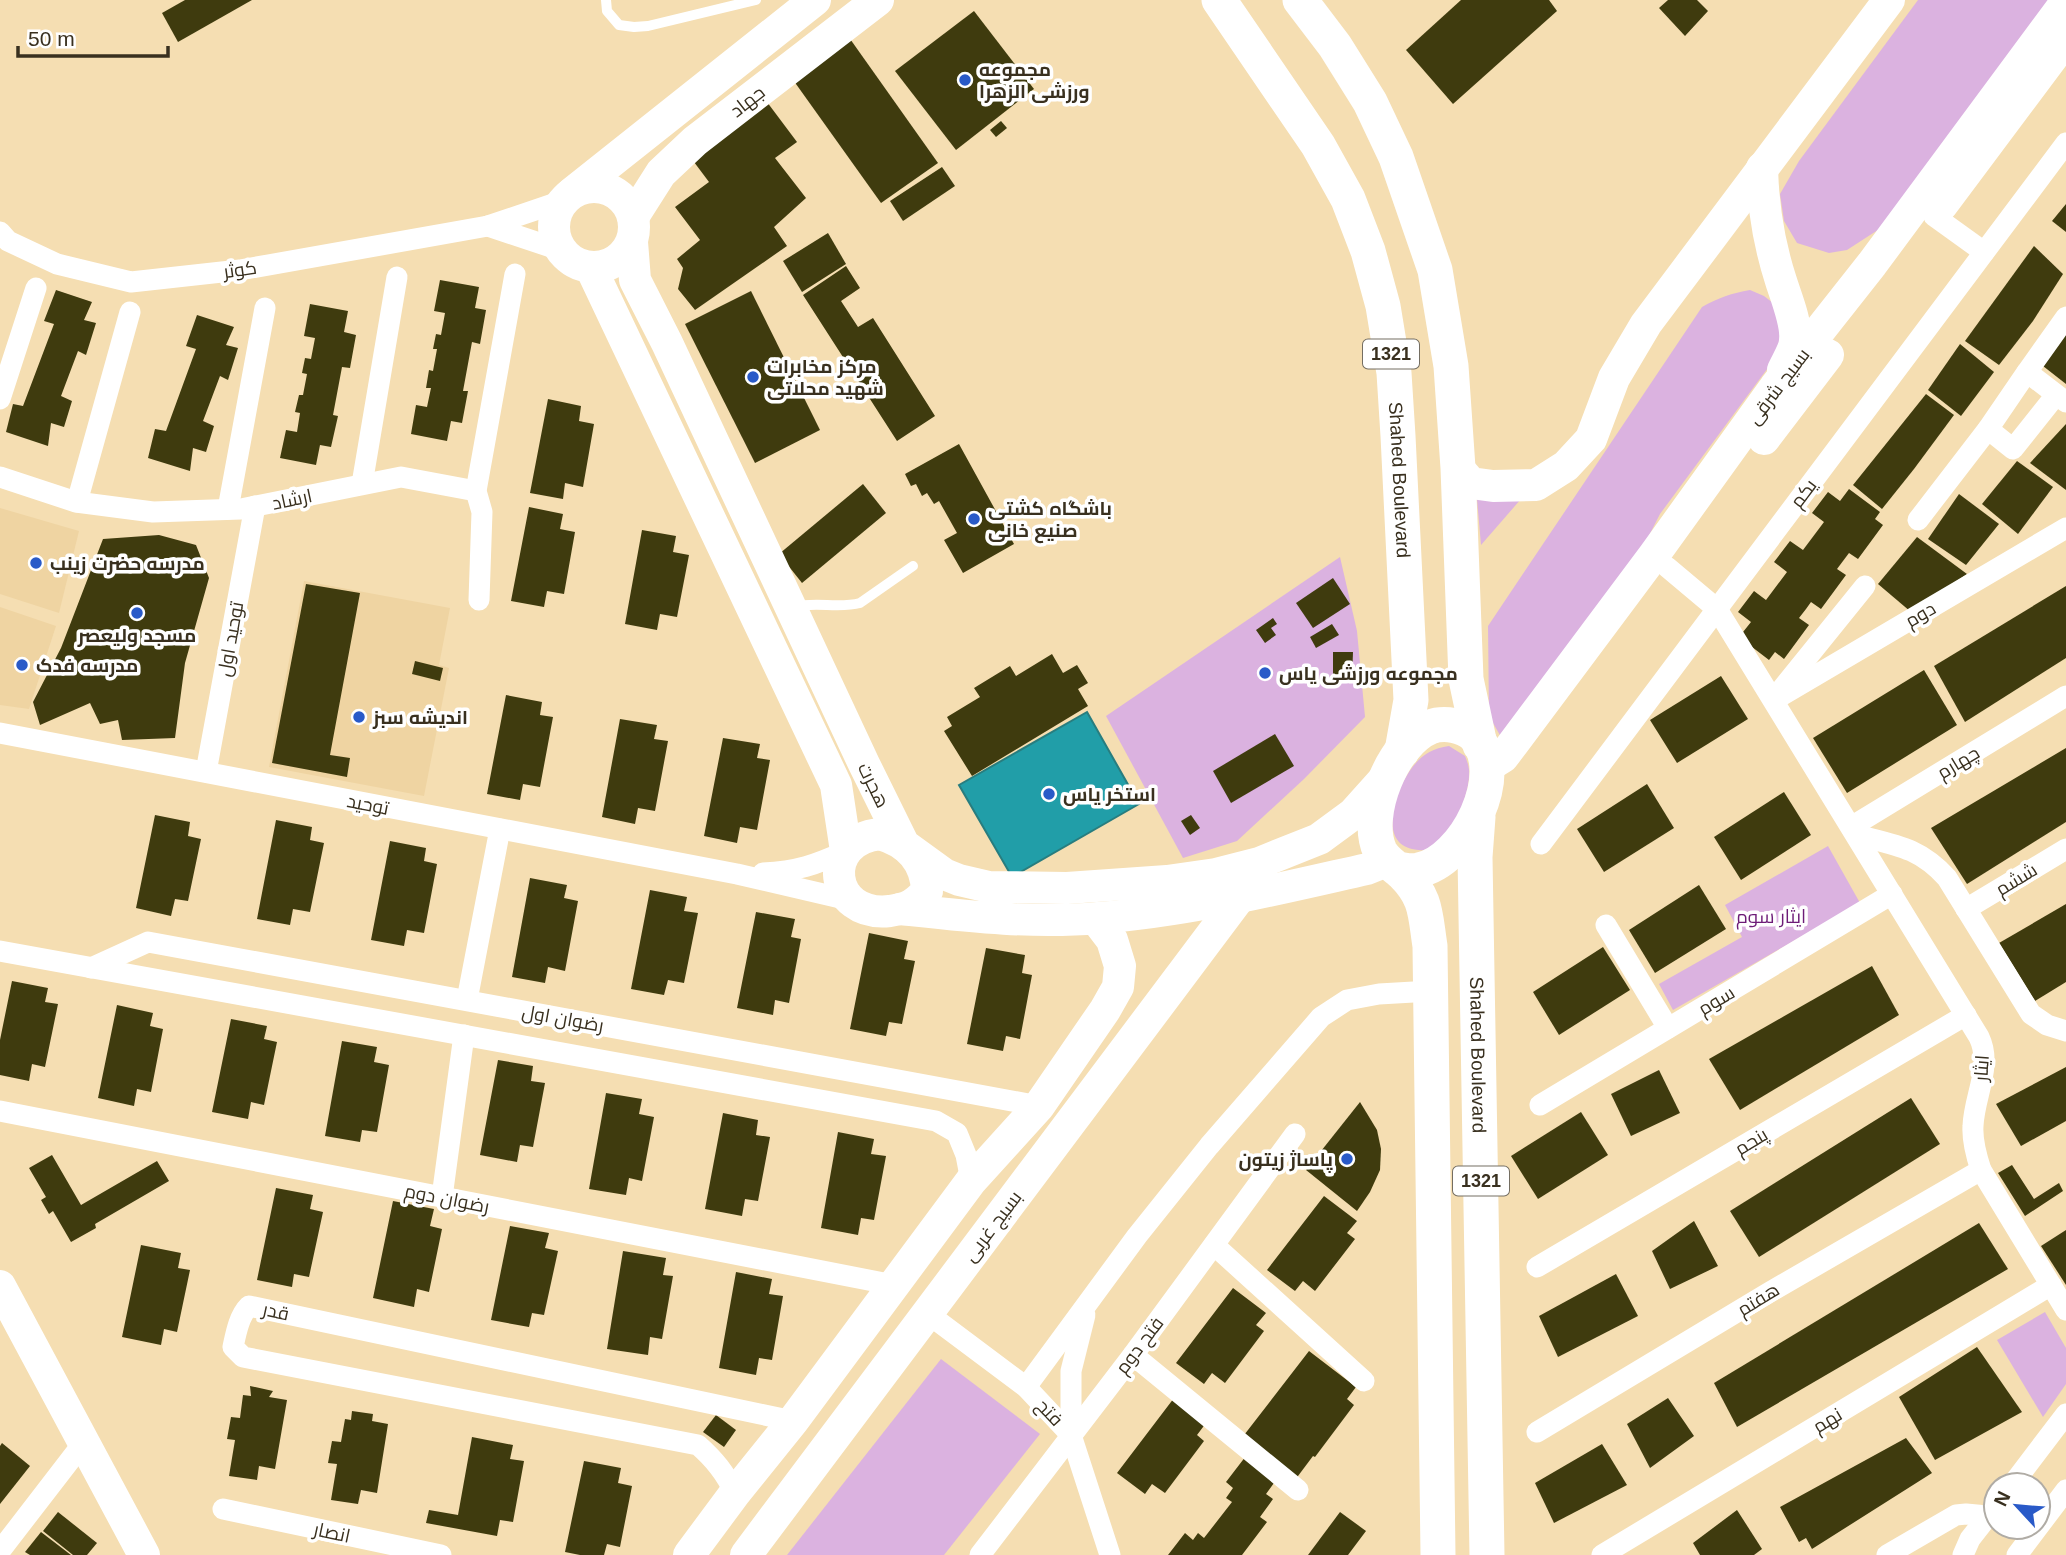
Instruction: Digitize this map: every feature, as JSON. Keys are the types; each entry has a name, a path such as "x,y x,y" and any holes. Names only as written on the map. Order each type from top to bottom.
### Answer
{"main road":[{"name":"جهاد","path":"567,197 815,0"},
{"name":"جهاد","path":"633,230 661,173 695,141 878,0"},
{"name":"Shahed Boulevard","path":"1219,0 1318,145 1348,199 1368,251 1383,306 1394,373 1410,700 1395,762"},
{"name":"Shahed Boulevard","path":"1300,0 1335,46 1370,102 1396,157 1435,270 1451,366 1458,468 1466,679 1483,777 1475,857 1487,1555"},
{"path":"1458,468 1471,483 1493,486 1536,485 1566,466 1591,439 1614,378 1646,324 1889,0"},
{"name":"بسیج شرقی","path":"1483,777 1512,773 1661,561 1880,270 2066,2"},
{"name":"بسیج شرقی","path":"1661,561 1775,387 1880,270 1934,216 2066,39"},
{"path":"1762,168 1763,202 1768,232 1789,304 1795,340 1775,387"},
{"path":"596,186 609,189 628,205 633,230 625,253 615,262 591,268 568,259 560,250 553,225 556,213 567,197 583,188 596,186"},
{"name":"هجرت","path":"633,230 635,280 904,845 944,874 989,887 1067,888 1167,881 1216,874 1259,863 1319,839 1353,814 1395,762"},
{"name":"هجرت","path":"591,268 836,785 846,850"},
{"path":"900,909 916,904 927,891 927,877 922,864 904,845 893,838 880,834 867,835 855,841 846,850 840,863 839,876 842,889 849,900 860,908 871,911 900,909 1004,919 1096,919 1239,898 1392,865 1418,871 1441,860 1455,849 1468,829 1483,777 1473,734 1443,724 1426,729 1395,762 1378,803 1375,824 1381,853 1392,865"},
{"name":"1321","path":"1392,865 1413,884 1423,900 1430,946 1438,1555"},
{"name":"بسیج غربی","path":"746,1555 1239,898"},
{"path":"689,1555 793,1421 971,1181 1039,1106 1118,987 1120,966 1112,940 1096,919"},
{"path":"894,1285 927,1313"},
{"path":"0,1286 144,1555"}],"street":[{"name":"یکم","path":"1541,844 2066,143"},
{"name":"کوثر","path":"0,232 8,240 57,264 131,282 240,270 488,226 567,197"},
{"path":"1934,216 1984,252"},
{"name":"کوثر","path":"488,226 560,250"},
{"path":"479,600 482,512 476,491 514,275"},
{"path":"362,484 397,277"},
{"path":"0,399 36,288"},
{"path":"229,509 265,308"},
{"path":"77,502 130,312"},
{"path":"1918,520 1988,429 2066,317"},
{"path":"1988,429 2013,449 2061,398 2026,372"},
{"name":"ارشاد","path":"0,477 77,502 153,512 255,506 401,477 476,491"},
{"name":"توحید اول","path":"206,772 255,506"},
{"name":"دوم","path":"1774,700 2066,528"},
{"name":"ایثار","path":"1661,561 1717,609 1979,1037 1985,1055 1973,1126 1974,1149 1981,1170 2066,1310"},
{"path":"1774,700 1865,586"},
{"name":"چهارم","path":"1854,831 2066,696"},
{"name":"توحید","path":"0,733 737,874"},
{"path":"467,1000 500,829"},
{"path":"1854,831 1917,852 1929,860 1947,878 2031,1014 2038,1020 2062,1027"},
{"name":"ششم","path":"1966,909 2066,849"},
{"path":"737,874 790,871 813,866 846,850"},
{"path":"737,874 849,900"},
{"name":"سوم","path":"1540,1105 1892,894"},
{"path":"1606,925 1668,1028"},
{"name":"رضوان اول","path":"91,968 148,942 1039,1106"},
{"name":"رضوان اول","path":"0,951 936,1121 957,1133 966,1155 971,1181"},
{"path":"1026,1387 1137,1236 1209,1146 1321,1017 1347,1000 1379,994 1431,991"},
{"name":"پنجم","path":"1537,1267 1966,1015"},
{"path":"442,1197 464,1035"},
{"name":"رضوان دوم","path":"0,1111 894,1285"},
{"name":"فتح دوم","path":"980,1555 1133,1355 1296,1134"},
{"name":"هفتم","path":"1537,1432 1770,1292 1981,1170"},
{"path":"1214,1245 1364,1381"},
{"name":"نهم","path":"1602,1555 2051,1286"},
{"path":"1072,1435 1071,1371 1088,1303"},
{"name":"قدر","path":"735,1493 714,1458 698,1445 243,1357 233,1347 237,1330 245,1310 250,1306 793,1421"},
{"name":"فتح","path":"927,1313 1026,1387 1072,1435 1110,1555"},
{"path":"1133,1355 1298,1490"},
{"path":"2023,1471 2066,1415"},
{"path":"0,1550 84,1442"},
{"path":"2017,1555 2066,1490"},
{"name":"انصار","path":"223,1509 441,1555"},
{"path":"1887,1555 1956,1515 1982,1512"},
{"path":"1962,1555 1982,1524"}],"lane":[{"path":"606,0 607,11 619,24 634,27 756,0"},
{"path":"791,608 804,604 849,606 860,603 914,566"}],"shaded area":[{"name":"مدرسه حضرت زینب","path":"0,508 79,531 59,613 0,594"},
{"name":"اندیشه سبز","path":"304,581 450,608 439,665 449,668 424,796 269,767"},
{"name":"مدرسه فدک","path":"0,607 56,626 29,709 0,705"}],"green space":[{"path":"1918,0 2051,0 1884,226 1847,250 1829,253 1797,243 1784,221 1780,194 1799,161"},
{"path":"1750,290 1777,306 1783,332 1776,357 1660,514 1629,575 1501,737 1489,716 1488,626 1702,307 1725,296"},
{"path":"1477,499 1521,499 1481,545"},
{"name":"مجموعه ورزشی یاس","path":"1340,557 1357,631 1365,717 1237,841 1183,858 1106,716"},
{"path":"1449,746 1465,756 1467,761 1469,774 1465,797 1456,818 1443,837 1427,849 1412,849 1397,839 1393,830 1393,811 1399,792 1421,758 1433,750"},
{"name":"ایثار سوم","path":"1828,846 1860,903 1673,1010 1659,984 1742,937 1725,905"},
{"path":"2045,1312 2066,1348 2066,1384 2043,1417 1997,1340"},
{"path":"941,1359 1040,1434 944,1555 787,1555"}],"water":[{"name":"استخر یاس","path":"1087,712 1139,804 1012,877 959,785"}],"building":[{"path":"185,0 252,0 178,42 162,13"},
{"path":"1461,0 1549,0 1557,11 1453,104 1406,50"},
{"path":"1668,0 1697,0 1708,11 1685,36 1659,8"},
{"name":"مجموعه ورزشی الزهرا","path":"974,11 1034,89 956,150 895,71"},
{"path":"848,36 938,163 881,203 791,77"},
{"path":"767,102 797,142 775,158 806,198 774,227 787,246 695,310 678,289 683,268 677,259 700,240 675,207 709,182 691,158"},
{"path":"1001,121 1007,128 996,137 990,130"},
{"path":"942,167 955,186 903,221 890,201"},
{"path":"2066,204 2066,232 2052,221"},
{"path":"828,233 846,264 802,292 783,261"},
{"path":"2034,246 2063,274 2033,321 1999,365 1965,341"},
{"path":"846,266 860,288 841,301 858,327 873,318 935,416 897,441 803,295"},
{"path":"440,280 479,287 475,308 486,310 480,344 472,342 463,391 468,391 462,423 451,421 447,441 411,434 416,405 427,407 431,388 426,388 429,370 433,371 437,349 433,349 436,334 441,335 445,313 434,311"},
{"path":"56,290 92,302 84,320 96,323 86,355 78,351 61,396 72,401 64,427 51,423 48,446 6,432 13,404 23,406 54,324 44,321"},
{"name":"مرکز مخابرات شهید محلاتی","path":"751,291 820,430 755,463 685,324"},
{"path":"310,304 348,311 344,332 356,335 350,368 342,367 333,415 338,416 331,447 320,445 316,465 280,458 286,430 297,432 300,413 295,412 299,395 303,395 307,374 302,373 305,358 311,359 315,338 304,336"},
{"path":"197,315 234,327 226,345 238,348 228,380 220,376 203,421 214,426 206,452 193,448 190,471 148,458 155,429 166,431 196,349 186,346"},
{"path":"2066,333 2066,384 2043,366"},
{"path":"1960,344 1994,372 1961,416 1928,390"},
{"path":"1926,394 1954,415 1882,509 1853,485"},
{"path":"548,399 581,406 579,421 594,424 583,487 565,483 563,499 530,493"},
{"path":"2066,424 2066,490 2030,463"},
{"name":"باشگاه کشتی صنیع خانی","path":"959,444 1014,544 963,573 944,540 957,533 939,501 934,504 927,493 922,496 916,484 911,486 905,474"},
{"path":"2017,461 2053,487 2018,534 1982,504"},
{"path":"863,484 886,513 802,583 779,554"},
{"path":"1849,489 1880,512 1875,519 1883,525 1858,559 1849,553 1837,569 1846,575 1821,609 1811,602 1799,618 1809,625 1784,659 1775,652 1769,660 1739,637 1751,622 1738,612 1754,591 1766,600 1787,572 1774,562 1790,541 1803,550 1824,522 1812,513 1828,492 1840,501"},
{"path":"1959,494 1999,524 1966,565 1928,539"},
{"path":"529,507 563,514 560,529 575,532 564,594 547,591 544,607 511,601"},
{"path":"642,530 676,536 673,552 689,555 677,617 660,614 657,630 625,624"},
{"name":"مسجد ولیعصر","path":"159,535 196,545 209,578 185,663 175,738 122,740 118,720 100,724 90,703 40,725 33,702 61,648 103,539"},
{"path":"1917,537 1967,574 1911,612 1878,584"},
{"path":"1333,578 1350,604 1313,628 1296,603"},
{"path":"306,584 360,593 330,755 350,758 347,777 272,763"},
{"path":"2066,586 2066,658 1965,722 1934,666"},
{"path":"1273,618 1277,624 1271,628 1276,635 1265,643 1256,630"},
{"path":"1332,624 1339,635 1316,648 1310,637"},
{"path":"1333,652 1353,652 1352,679 1333,678"},
{"path":"1052,654 1063,673 1077,665 1088,683 1078,689 1088,706 972,776 944,731 952,726 947,717 980,697 974,688 1010,666 1016,676"},
{"path":"415,661 443,668 440,681 412,674"},
{"path":"1924,670 1957,725 1847,793 1813,738"},
{"path":"1721,676 1748,719 1677,763 1650,720"},
{"path":"506,695 542,702 540,715 553,717 540,787 523,784 520,800 487,794"},
{"path":"620,719 657,725 654,739 668,741 655,811 638,808 635,824 602,817"},
{"path":"1275,734 1294,766 1231,803 1213,771"},
{"path":"723,738 760,744 757,758 770,760 757,830 740,827 737,843 704,836"},
{"path":"2066,748 2066,822 1967,884 1931,828"},
{"path":"1647,784 1674,828 1604,872 1577,829"},
{"path":"1784,792 1811,835 1741,880 1714,837"},
{"path":"155,815 190,822 188,836 201,839 188,901 175,899 171,916 136,908"},
{"path":"1191,815 1200,828 1190,835 1181,821"},
{"path":"276,820 312,827 310,840 324,843 310,912 293,909 290,925 257,919"},
{"path":"390,841 426,848 424,861 437,864 424,933 407,930 404,946 371,940"},
{"path":"530,878 567,885 564,898 578,901 565,971 548,967 545,983 512,977"},
{"path":"1699,885 1726,929 1655,973 1629,930"},
{"path":"650,890 687,897 684,911 698,913 684,983 668,980 664,995 631,989"},
{"path":"2066,904 2066,982 2035,1001 1999,943"},
{"path":"756,912 795,919 791,937 801,939 789,1003 775,1000 773,1015 737,1008"},
{"path":"869,933 908,941 904,959 915,961 902,1024 889,1022 886,1036 850,1029"},
{"path":"1603,947 1630,990 1559,1035 1533,992"},
{"path":"986,948 1025,955 1022,973 1032,975 1020,1039 1006,1036 1003,1051 967,1044"},
{"path":"1872,966 1899,1015 1740,1110 1709,1059"},
{"path":"12,981 48,988 45,1002 58,1004 45,1067 32,1064 29,1081 0,1075 0,1040"},
{"path":"117,1005 153,1013 150,1026 163,1029 151,1092 137,1089 134,1106 98,1098"},
{"path":"231,1019 267,1026 264,1039 277,1042 264,1105 251,1102 248,1119 212,1112"},
{"path":"342,1041 377,1047 374,1062 389,1065 377,1132 362,1130 360,1142 325,1136"},
{"path":"498,1060 533,1066 531,1081 545,1083 533,1147 520,1145 517,1162 480,1155"},
{"path":"2066,1067 2066,1121 2021,1146 1996,1104"},
{"path":"1659,1070 1680,1113 1631,1136 1611,1094"},
{"path":"606,1093 642,1099 639,1114 654,1117 642,1181 629,1178 626,1195 589,1189"},
{"path":"1911,1098 1940,1144 1759,1257 1730,1211"},
{"name":"پاساژ زیتون","path":"1360,1102 1377,1130 1381,1149 1380,1170 1357,1211 1306,1170"},
{"path":"1581,1112 1608,1155 1538,1199 1511,1156"},
{"path":"723,1113 758,1120 756,1135 770,1137 758,1201 745,1199 742,1216 705,1209"},
{"path":"838,1132 874,1139 871,1154 886,1156 874,1220 861,1218 858,1235 821,1228"},
{"path":"52,1155 81,1205 157,1161 169,1181 95,1224 96,1228 71,1242 53,1211 49,1214 41,1200 46,1197 29,1168"},
{"path":"2012,1165 2034,1199 2059,1183 2063,1191 2025,1216 1998,1173"},
{"path":"276,1188 313,1195 310,1209 323,1212 309,1277 294,1274 292,1287 257,1280"},
{"path":"1324,1196 1357,1221 1347,1233 1355,1239 1315,1291 1303,1281 1295,1291 1267,1270"},
{"path":"393,1201 434,1209 430,1226 442,1229 429,1292 417,1289 414,1307 373,1298"},
{"path":"1694,1221 1718,1266 1670,1289 1652,1251"},
{"path":"1979,1223 2008,1269 1737,1427 1714,1383"},
{"path":"510,1226 549,1233 545,1248 558,1251 544,1315 532,1313 529,1327 491,1320"},
{"path":"2066,1230 2066,1285 2041,1246"},
{"path":"141,1245 181,1253 178,1268 190,1270 177,1332 164,1329 161,1345 122,1337"},
{"path":"623,1251 666,1258 663,1275 673,1276 662,1339 650,1337 648,1355 607,1349"},
{"path":"736,1272 772,1279 769,1294 783,1296 772,1360 759,1358 756,1375 719,1368"},
{"path":"1616,1274 1638,1316 1558,1357 1539,1316"},
{"path":"1233,1288 1266,1313 1256,1325 1264,1331 1225,1383 1212,1373 1204,1384 1176,1363"},
{"path":"1977,1347 2022,1412 1935,1460 1899,1397"},
{"path":"1309,1351 1356,1387 1347,1399 1354,1405 1295,1480 1241,1439"},
{"path":"250,1386 273,1391 269,1397 287,1400 275,1469 259,1466 257,1480 229,1476 235,1440 227,1439 231,1417 240,1418 243,1395 251,1396"},
{"path":"1174,1398 1206,1423 1197,1435 1204,1441 1165,1493 1152,1484 1145,1494 1117,1473"},
{"path":"1668,1398 1694,1436 1650,1468 1627,1424"},
{"path":"352,1411 373,1414 372,1421 388,1424 377,1493 361,1490 358,1504 331,1500 337,1464 328,1463 332,1441 341,1442 345,1419 351,1420"},
{"path":"716,1415 736,1430 724,1447 703,1432"},
{"path":"472,1437 513,1445 510,1459 524,1461 513,1522 500,1520 497,1536 426,1523 429,1510 458,1515"},
{"path":"1906,1438 1932,1473 1812,1549 1806,1538 1799,1542 1780,1507"},
{"path":"2,1443 30,1466 0,1504 0,1446"},
{"path":"1602,1444 1627,1485 1554,1523 1535,1483"},
{"path":"1249,1452 1279,1476 1266,1494 1273,1499 1260,1517 1267,1522 1242,1555 1168,1555 1185,1533 1193,1540 1198,1533 1204,1538 1232,1502 1226,1498 1233,1488 1226,1482"},
{"path":"584,1461 621,1468 618,1483 632,1486 620,1547 607,1544 604,1555 565,1552"},
{"path":"1737,1510 1762,1549 1754,1555 1700,1555 1693,1543"},
{"path":"58,1512 97,1543 87,1555 73,1555 43,1531"},
{"path":"1340,1512 1366,1531 1348,1555 1308,1555"},
{"path":"41,1532 71,1555 30,1555 25,1552"}],"place":[{"name":"مجموعه ورزشی الزهرا","path":"965,80"},
{"name":"مرکز مخابرات شهید محلاتی","path":"753,377"},
{"name":"باشگاه کشتی صنیع خانی","path":"974,519"},
{"name":"مدرسه حضرت زینب","path":"36,563"},
{"name":"مسجد ولیعصر","path":"137,613"},
{"name":"مدرسه فدک","path":"22,665"},
{"name":"مجموعه ورزشی یاس","path":"1265,673"},
{"name":"اندیشه سبز","path":"359,717"},
{"name":"استخر یاس","path":"1049,794"},
{"name":"پاساژ زیتون","path":"1347,1159"}]}
